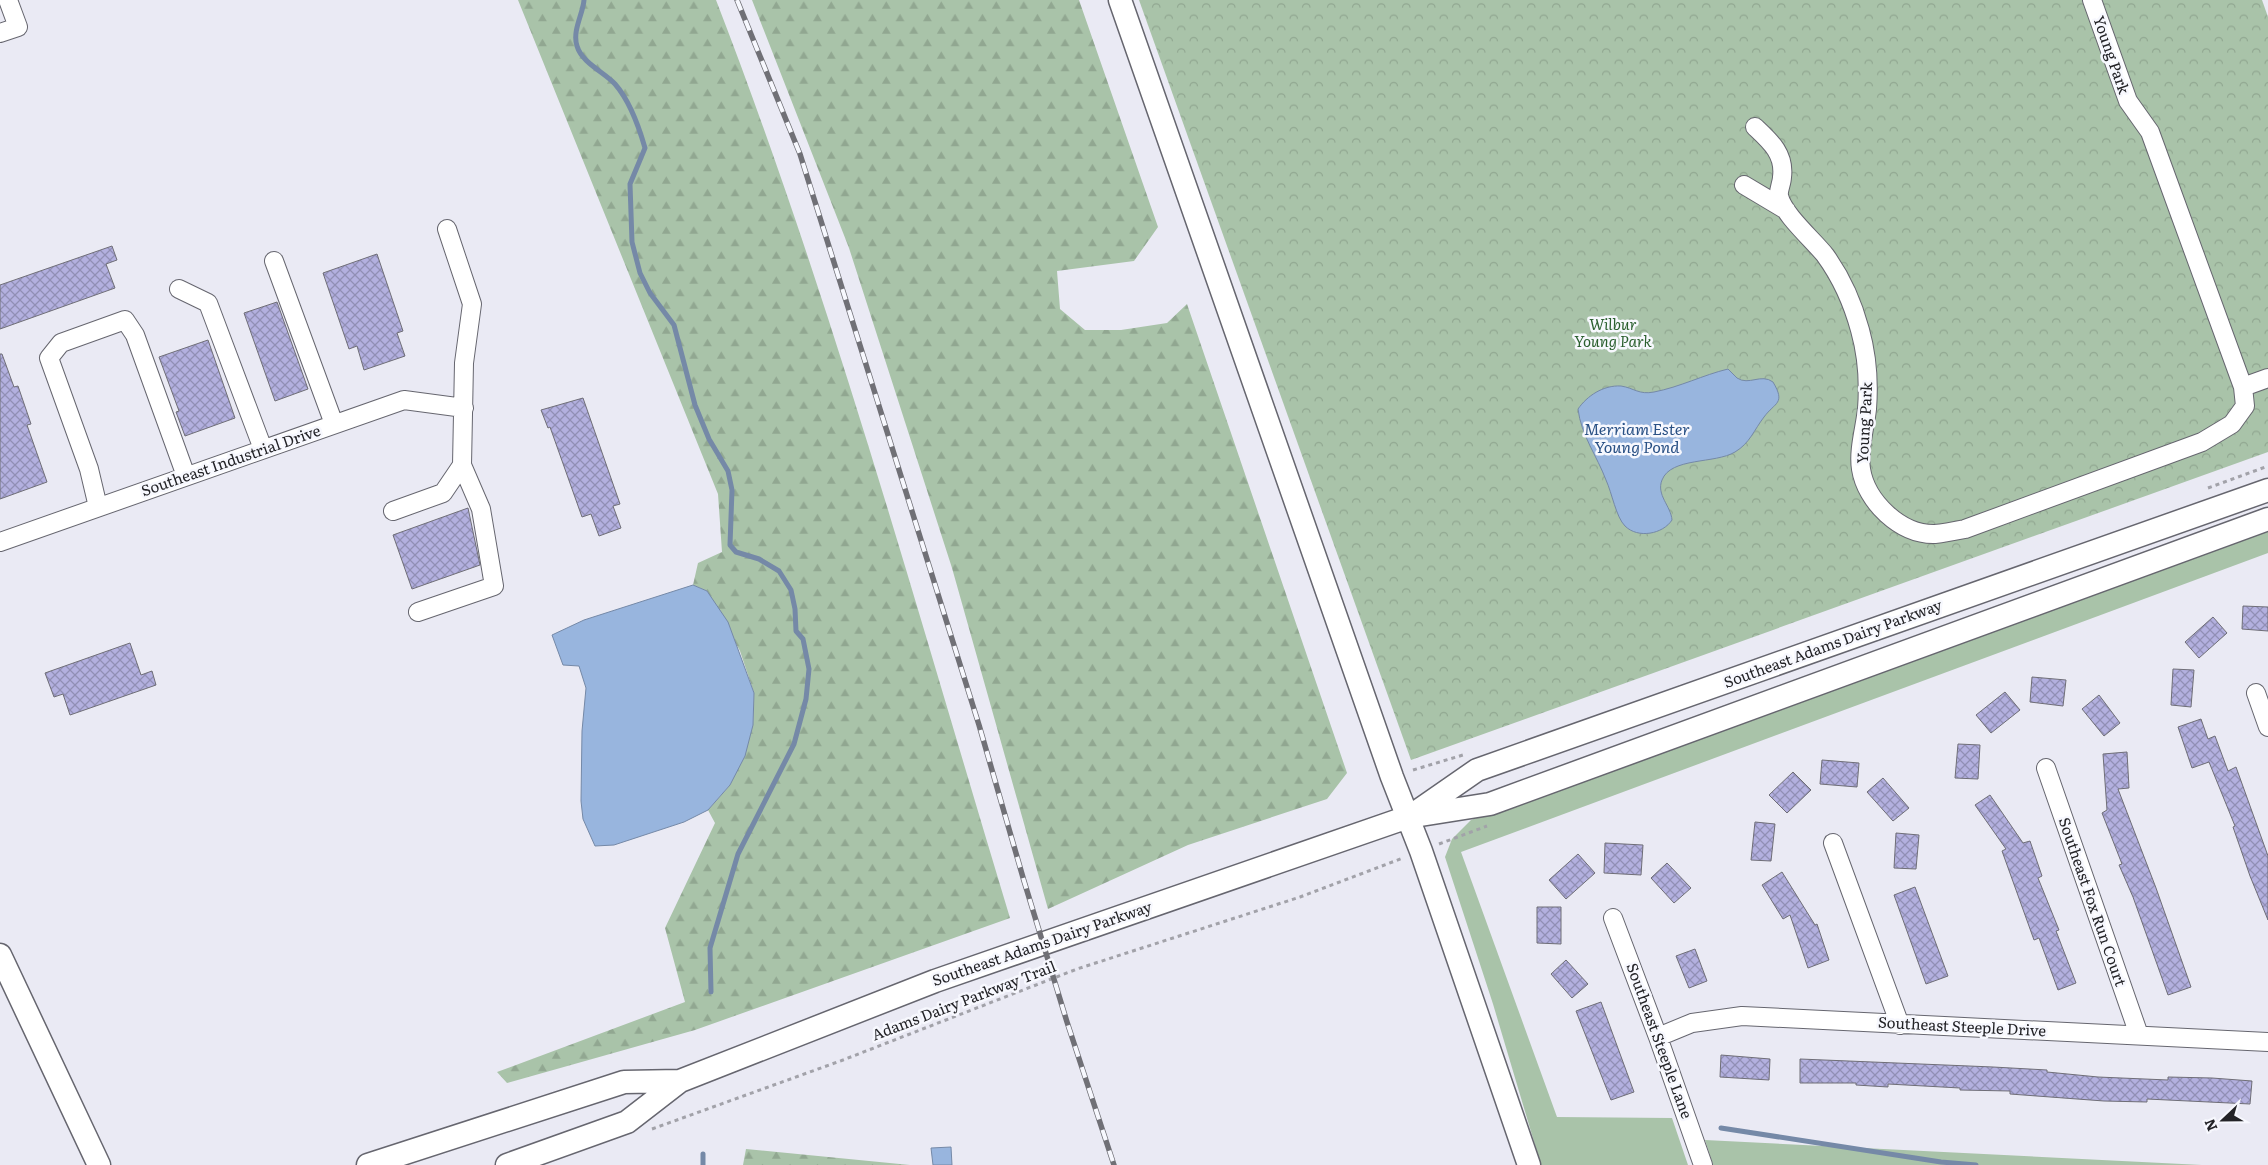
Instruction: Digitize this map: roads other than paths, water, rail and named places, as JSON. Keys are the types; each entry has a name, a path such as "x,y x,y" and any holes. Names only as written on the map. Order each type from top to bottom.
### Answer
{"main road":[{"path":"1120,0 1529,1165"},
{"name":"Southeast Adams Dairy Parkway","path":"1408,817 1477,770 2268,490"},
{"name":"Southeast Adams Dairy Parkway","path":"507,1165 627,1122 680,1081 935,981 1408,817 1490,804 2268,519"},
{"path":"0,955 99,1165"},
{"name":"Southeast Adams Dairy Parkway","path":"368,1165 624,1082 680,1081"}],"street":[{"path":"0,33 18,27 8,0"},
{"name":"Young Park","path":"1755,127 1774,145 1782,161 1779,195 1786,210 1826,256 1840,280 1861,331 1868,378 1861,468 1867,490 1881,509 1899,523 1915,530 1934,534 1965,529 2202,442 2232,424 2245,406 2243,387 2150,132 2128,101 2092,0"},
{"path":"1744,185 1786,210"},
{"path":"418,612 494,586 481,509 462,464 464,363 472,304 447,228"},
{"path":"274,261 334,424"},
{"path":"179,289 208,303 264,449"},
{"path":"98,507 89,469 49,358 60,343 125,320 135,335 186,476"},
{"path":"2243,387 2268,378"},
{"name":"Southeast Industrial Drive","path":"0,542 404,400 464,408"},
{"path":"393,511 443,493 462,464"},
{"path":"2256,693 2268,727"},
{"name":"Southeast Fox Run Court","path":"2046,768 2139,1035"},
{"path":"1833,843 1900,1025"},
{"name":"Southeast Steeple Lane","path":"1613,918 1658,1037 1703,1165"},
{"name":"Southeast Steeple Drive","path":"1658,1037 1692,1023 1742,1016 2268,1042"}],"water":[{"name":"Merriam Ester Young Pond","path":"1728,369 1737,378 1742,380 1764,379 1773,382 1779,395 1778,402 1764,417 1748,440 1735,452 1726,456 1684,464 1667,473 1662,480 1661,491 1671,515 1672,520 1668,525 1663,529 1643,534 1630,530 1619,517 1606,480 1582,428 1578,409 1596,392 1608,387 1621,386 1649,393"},
{"path":"693,585 707,591 728,622 754,693 753,725 745,756 730,785 708,810 684,822 614,845 595,846 583,819 581,801 582,731 586,688 579,666 563,665 552,635 584,620"},
{"path":"951,1147 952,1165 933,1165 931,1148"}],"waterway":[{"path":"584,0 576,34 577,46 584,57 620,90 633,114 645,148 630,184 632,242 640,273 650,293 674,325 695,405 709,439 728,471 732,490 730,545 736,552 759,559 779,571 791,590 795,609 796,631 803,639 809,669 806,699 794,744 738,854 710,948 711,992"},
{"path":"1721,1128 1941,1162 1976,1165"},
{"path":"703,1154 703,1165"}],"railway":[{"path":"737,0 800,154 979,725 1067,1022 1114,1165"}],"park label":[{"name":"Wilbur Young Park","path":"1613,334"}]}
